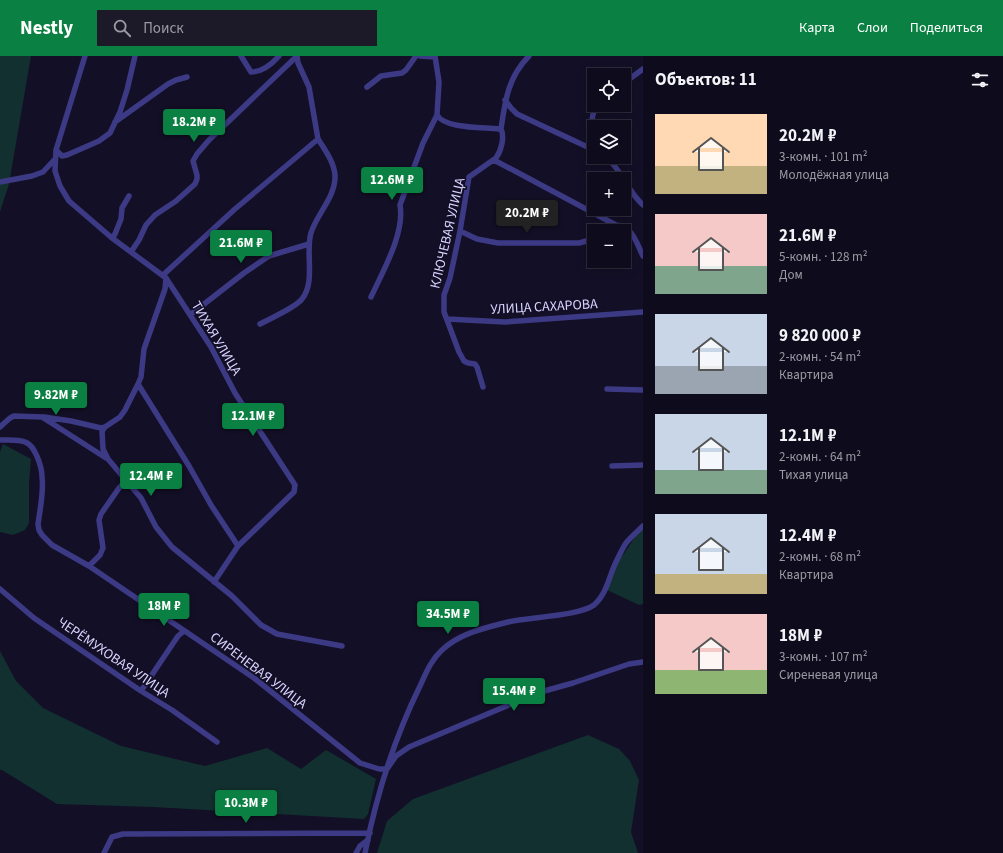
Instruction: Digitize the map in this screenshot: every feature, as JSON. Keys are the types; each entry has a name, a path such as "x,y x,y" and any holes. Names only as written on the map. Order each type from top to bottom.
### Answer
{"street":[{"path":"85,56 56,150 55,159 57,179 69,200 112,238 146,264 165,276"},
{"path":"56,150 62,156 67,155 99,141 110,133 120,112 135,56"},
{"path":"241,56 251,72 256,72 271,65 279,56"},
{"path":"260,324 298,304 303,298 309,277 310,264 308,244 311,233 329,200 334,186 335,174 332,163 318,139 309,87 298,63 297,56"},
{"path":"131,252 146,225 155,215 176,201 195,184 197,179 193,161 196,154 297,56"},
{"path":"367,87 381,76 402,73 416,56"},
{"path":"371,297 392,252 401,215 400,205 423,143 436,115 439,82 435,57 420,56"},
{"path":"529,56 514,75 505,100 501,129 503,134 499,154 494,160 614,224"},
{"path":"631,77 643,68"},
{"path":"114,122 168,84 187,77"},
{"path":"505,100 517,114 587,147"},
{"path":"436,115 440,120 450,124 501,129"},
{"path":"318,139 235,209 165,276 165,289 144,349 141,377 120,417 105,427 102,431 102,440 103,449 108,459 141,498 161,534 183,556 232,596 262,625 277,634 342,646"},
{"path":"0,182 32,176 43,172 55,159"},
{"name":"КЛЮЧЕВАЯ УЛИЦА","path":"483,387 475,364 464,361 459,352 444,312 444,295 450,278 469,177 494,160"},
{"path":"613,164 625,179 631,192 643,205"},
{"path":"112,238 121,219 122,208 129,196"},
{"path":"460,230 477,239 498,243 579,243 587,241"},
{"path":"631,231 643,256"},
{"path":"190,315 244,273 269,256 308,244"},
{"name":"ТИХАЯ УЛИЦА","path":"165,276 211,346 235,393 295,485 294,492 238,546 214,582"},
{"name":"УЛИЦА САХАРОВА","path":"447,319 505,322 643,312"},
{"path":"138,384 189,466 214,511 238,546"},
{"path":"606,389 643,390"},
{"path":"0,427 14,416 42,417 71,421 101,428 105,427"},
{"path":"42,417 108,459"},
{"name":"СИРЕНЕВАЯ УЛИЦА","path":"0,440 20,440 32,447 42,476 38,524 39,530 52,545 89,566 260,682 360,763 379,770 387,769"},
{"path":"612,466 643,465"},
{"path":"89,566 100,555 103,548 99,520 119,488 126,481"},
{"path":"365,853 387,769 410,706 432,661 442,650 454,641 471,632 512,621 578,611 592,606 599,600 604,592 615,564 626,543 643,526"},
{"name":"ЧЕРЁМУХОВАЯ УЛИЦА","path":"0,589 34,618 141,691 172,710 217,742"},
{"path":"141,691 178,636 184,631 187,632"},
{"path":"387,769 396,756 409,747 514,702 537,693 573,683 629,664 643,662"},
{"path":"104,853 112,837 123,834 370,833"},
{"path":"356,853 360,846 368,840"},
{"path":"109,844 110,853"}],"green space":[{"path":"0,56 31,56 9,184 0,212"},
{"path":"3,444 31,459 29,483 29,523 25,530 13,535 0,532 0,452"},
{"path":"643,528 643,604 639,605 607,590 617,564"},
{"path":"0,651 16,681 43,708 121,746 205,766 267,748 301,769 326,750 376,779 368,814 364,819 153,807 57,804 0,770"},
{"path":"588,735 619,749 630,761 639,780 631,832 638,853 377,853 387,821 413,799"}]}
